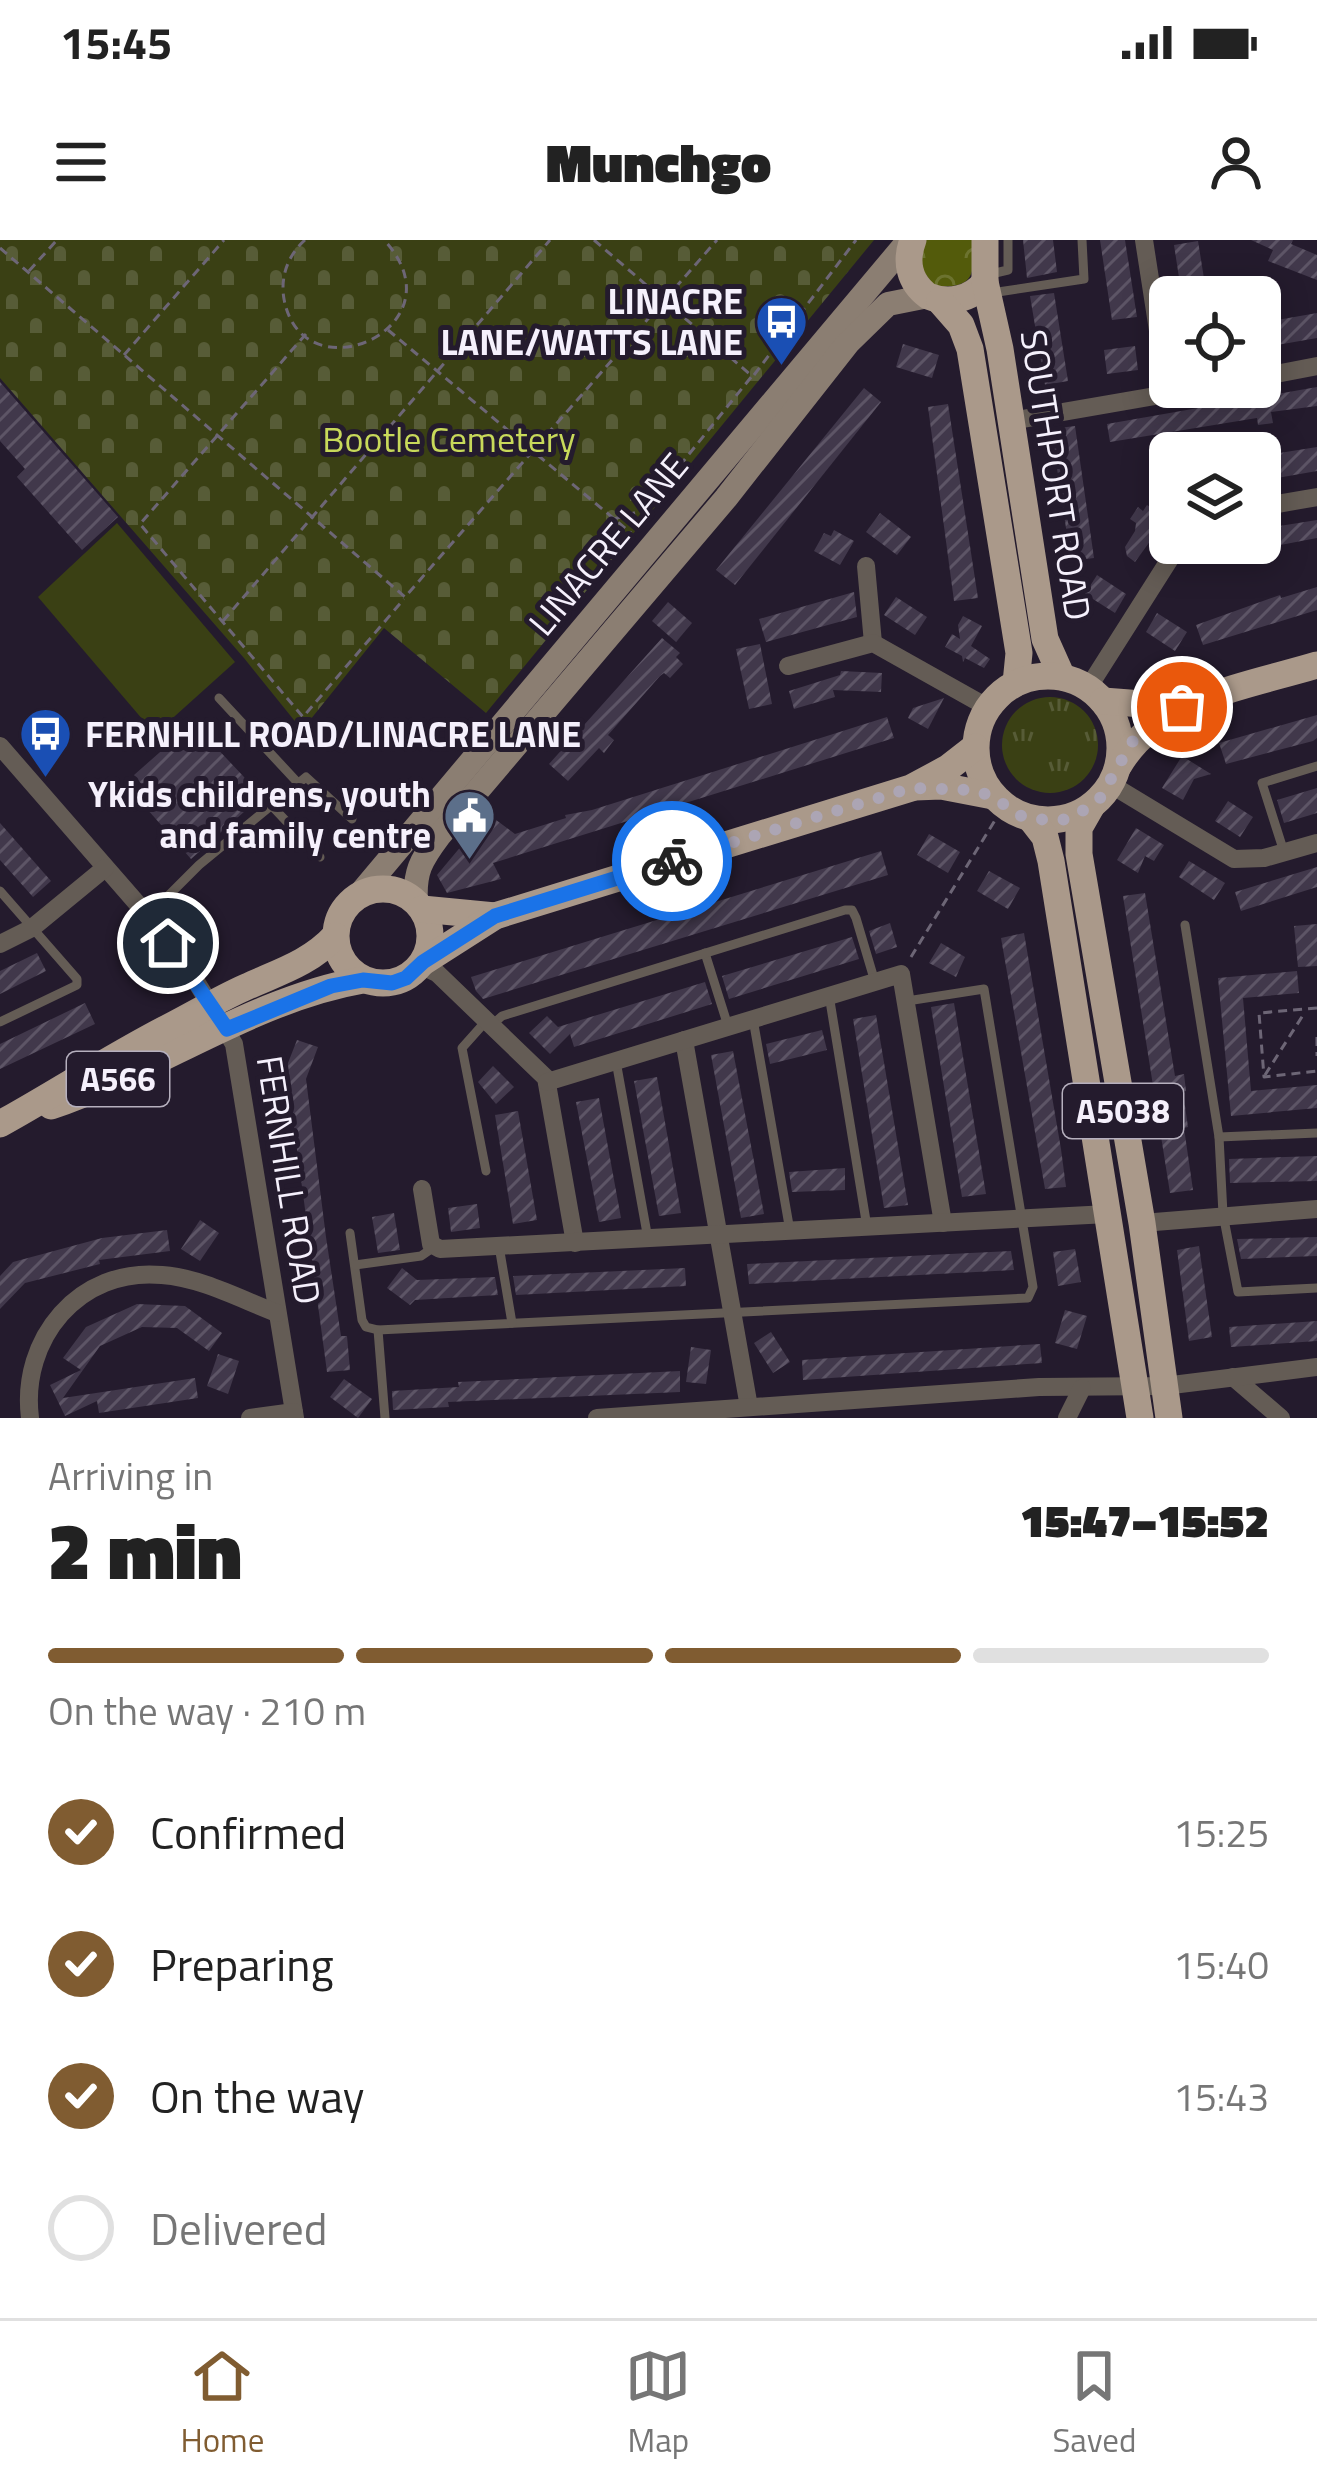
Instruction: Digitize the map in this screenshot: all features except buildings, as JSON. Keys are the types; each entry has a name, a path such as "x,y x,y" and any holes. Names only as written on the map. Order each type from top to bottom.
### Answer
{"main road":[{"name":"SOUTHPORT ROAD","path":"911,240 911,273 961,325 973,366 1019,653 1016,683"},
{"name":"SOUTHPORT ROAD","path":"985,240 985,278 1045,639 1061,677"},
{"path":"934,298 972,294 985,278"},
{"path":"911,788 941,786 998,801 1030,819 1062,820 1091,807 1142,733 1182,707 1317,665"},
{"path":"998,801 983,782 975,747 987,707 1016,683 1038,676 1061,677 1096,695 1182,707"},
{"path":"1096,695 1118,731 1114,775"},
{"path":"422,964 431,936 419,906 403,893 386,889 361,894 342,912 335,936 345,966 363,980 392,983 406,978 495,916 911,788 975,747"},
{"name":"A5038","path":"1091,807 1079,828 1079,854 1142,1222 1176,1384 1169,1418"},
{"name":"A5038","path":"1030,819 1045,837 1051,860 1140,1418"},
{"path":"419,906 495,916"},
{"name":"A566","path":"219,1017 321,951 335,936"},
{"name":"A566","path":"3,1123 76,1077 219,1017 363,980"}],"street":[{"name":"LINACRE LANE","path":"361,894 911,240"},
{"path":"1144,240 1150,276"},
{"name":"LINACRE LANE","path":"419,906 414,878 418,862 726,498 848,343 888,304 934,298"},
{"path":"1281,373 1317,366"},
{"path":"1011,421 1149,397"},
{"path":"1281,503 1317,496"},
{"path":"1096,695 1168,564"},
{"path":"866,566 873,643"},
{"path":"788,666 873,643 987,707"},
{"name":"FERNHILL ROAD","path":"0,746 148,916 219,1017 239,1067 295,1415"},
{"path":"1114,775 1227,856 1253,860 1317,842"},
{"path":"0,944 32,928 105,868"},
{"path":"422,964 541,1070 575,1243"},
{"path":"547,1082 901,974 944,1223"},
{"path":"684,1040 749,1407"},
{"path":"422,1189 434,1247 1108,1214"},
{"path":"1142,1222 1317,1209"},
{"path":"30,1418 28,1380 42,1338 73,1302 108,1282 143,1274 168,1275 277,1313"},
{"path":"597,1418 1039,1387 1136,1387 1317,1367"},
{"path":"1233,1377 1281,1418"},
{"path":"1067,1418 1082,1388"},
{"path":"250,1418 295,1415"}],"lane":[{"path":"1008,240 1008,270 985,278 998,292 1084,279 1082,240"},
{"path":"219,698 298,783"},
{"path":"1284,852 1262,783 1317,766"},
{"path":"148,916 306,777 352,819"},
{"path":"270,804 320,857"},
{"path":"0,891 77,979 77,985 0,1022"},
{"path":"486,1171 462,1048 489,1022 852,910 875,982"},
{"path":"1185,925 1219,1137 1223,1214 1238,1292 1317,1288"},
{"path":"705,953 728,1026"},
{"path":"350,1233 364,1324 378,1330 1028,1298 1034,1287 984,988 905,1001"},
{"path":"829,995 867,1227"},
{"path":"753,1019 790,1231"},
{"path":"616,1061 648,1239"},
{"path":"1219,1137 1317,1133"},
{"path":"499,1246 512,1323"},
{"path":"355,1265 422,1256 434,1247"},
{"path":"378,1330 385,1418"}],"path":[{"path":"28,273 57,240"},
{"path":"124,355 224,240"},
{"path":"291,240 298,246"},
{"path":"305,240 286,264 285,305 306,334 330,347 351,348 388,330 406,295 405,276 386,240"},
{"path":"222,621 550,240"},
{"path":"594,240 752,376"},
{"path":"306,334 140,524 303,717 717,240"},
{"path":"614,519 644,510 856,240"},
{"path":"0,248 405,597"},
{"path":"388,330 651,550"},
{"path":"901,974 998,801"},
{"path":"1264,1076 1307,1008"},
{"path":"1264,1076 1259,1013 1317,1008"},
{"path":"1317,1037 1317,1057"},
{"path":"1264,1076 1317,1072"}],"green space":[{"name":"Bootle Cemetery","path":"0,240 874,240 486,713 384,628 302,730 0,378"},
{"path":"926,240 974,240 974,262 965,282 934,286 918,264"},
{"path":"117,523 235,662 155,734 38,597"},
{"path":"1050,697 1069,700 1084,711 1095,726 1095,764 1084,779 1069,790 1050,793 1031,790 1016,779 1005,764 1002,745 1005,726 1016,711 1031,700"}],"way so far":[{"path":"672,861 911,788 970,790 993,796 1030,819 1062,820 1091,807 1132,742 1182,707"}],"place":[{"name":"LINACRE LANE/WATTS LANE","path":"782,368"},
{"name":"FERNHILL ROAD/LINACRE LANE","path":"46,780"},
{"name":"Ykids childrens, youth and family centre","path":"470,861"}],"route":[{"path":"168,943 227,1029 331,986 406,978 495,916 672,861"}]}
